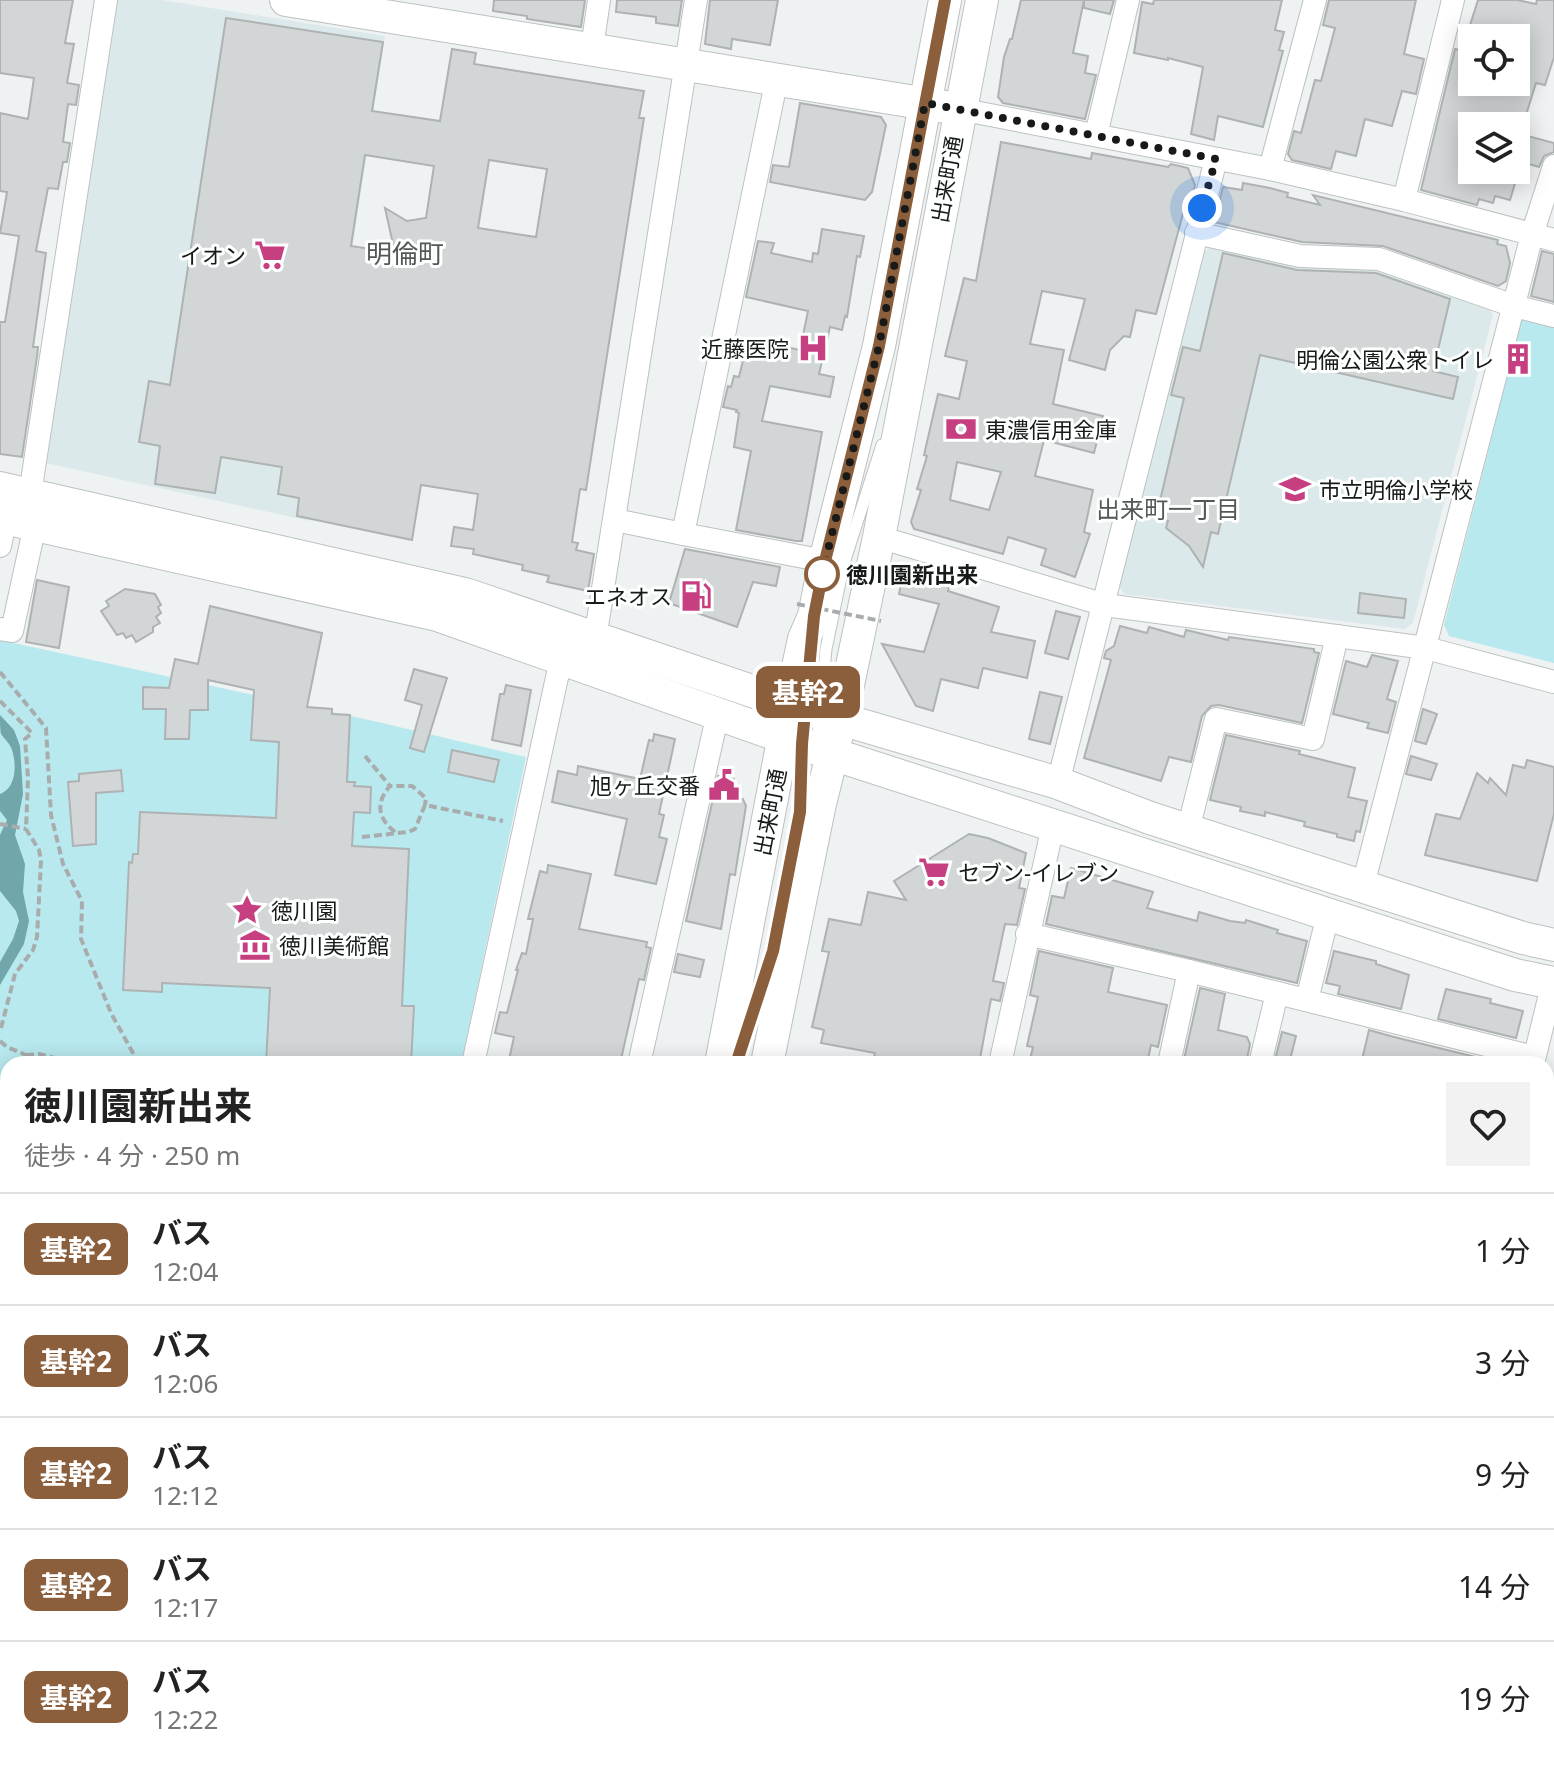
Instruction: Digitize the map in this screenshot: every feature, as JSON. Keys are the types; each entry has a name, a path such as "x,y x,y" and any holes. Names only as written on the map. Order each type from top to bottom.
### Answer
{"street":[{"path":"0,629 12,631 12,515 106,0"},
{"path":"286,0 425,11 592,48 959,109 1270,169 1543,237"},
{"path":"592,48 599,0"},
{"path":"595,639 696,0"},
{"name":"出来町通","path":"769,1056 819,808 804,639 806,610 825,561 879,346 945,0"},
{"name":"出来町通","path":"723,1056 810,725 879,537 982,0"},
{"path":"1096,135 1128,0"},
{"path":"1270,169 1315,0"},
{"path":"1404,200 1453,0"},
{"path":"683,534 777,78"},
{"path":"1058,783 1216,159"},
{"path":"1363,885 1514,306 1543,237 1554,166"},
{"path":"1196,233 1300,256 1379,259 1514,306 1554,316"},
{"path":"12,515 465,594 595,639 1053,826 1515,975 1554,981 1535,1056"},
{"path":"12,515 437,615 718,713 810,725 1058,783 1188,830 1523,938 1554,945"},
{"path":"615,520 825,561"},
{"path":"879,537 1105,605 1426,648 1554,682"},
{"path":"1188,830 1216,719 1313,739 1337,636"},
{"path":"475,1056 561,659"},
{"path":"641,1056 718,713"},
{"path":"1002,1056 1053,826"},
{"path":"1307,1000 1328,915"},
{"path":"1027,934 1307,1000 1519,1056"},
{"path":"1171,1056 1189,971"},
{"path":"1262,1056 1277,993"}],"lane":[{"path":"739,1056 773,951 800,812 810,725 844,563 917,342"},
{"path":"806,610 811,668"}],"path":[{"path":"806,610 881,621"},
{"path":"0,672 46,728 51,815 63,864 82,901 81,939 111,1013 135,1056"},
{"path":"0,701 32,733 25,739 24,747 28,778 26,829 39,850 41,861 40,928 33,950 15,974 0,1032"},
{"path":"365,756 390,786"},
{"path":"362,837 397,833 415,829 426,798 412,786 390,786 382,795 379,809 385,824 397,833"},
{"path":"425,805 503,821 524,829"},
{"path":"2,824 26,829"},
{"path":"0,1041 26,1055 47,1056"}],"shaded area":[{"path":"113,0 162,0 385,36 310,521 41,462"},
{"name":"市立明倫小学校","path":"1211,247 1377,268 1489,307 1493,315 1413,623 1405,629 1124,594 1119,586 1195,258"},
{"path":"1522,318 1554,327 1554,663 1449,636 1444,625"},
{"name":"徳川園","path":"0,640 526,757 463,1056 0,1056"},
{"path":"0,715 14,730 20,746 23,794 15,835 25,864 23,892 29,921 24,944 0,985 0,962 19,921 16,911 0,891 0,835 7,820 0,811 0,794 12,782 15,769 11,748 1,734"}],"building":[{"path":"0,0 73,0 65,43 74,44 67,83 79,85 76,105 68,104 63,142 70,143 67,162 63,162 58,189 48,188 36,251 46,253 33,347 38,347 37,357 22,457 0,454 0,322 5,322 19,236 0,233 7,192 0,191 0,113 28,119 34,78 0,73"},
{"path":"494,0 585,0 581,27 493,11"},
{"path":"617,0 682,0 678,26 656,23 656,17 616,12"},
{"path":"710,0 778,0 770,45 732,39 731,49 705,44"},
{"path":"1021,0 1084,0 1073,53 1088,56 1085,73 1096,75 1085,119 1003,103 998,97 1004,57 1012,39"},
{"path":"1084,0 1114,0 1110,14 1084,8"},
{"path":"1154,0 1282,0 1275,30 1284,32 1279,50 1283,51 1263,127 1218,116 1214,140 1191,134 1203,67 1134,53 1142,2 1153,4"},
{"path":"1329,0 1416,0 1404,54 1424,59 1416,94 1402,91 1392,126 1365,119 1356,156 1336,151 1331,169 1292,160 1288,154 1294,131 1301,133 1315,80 1321,81 1335,28 1323,25"},
{"path":"1478,0 1517,0 1536,4 1537,0 1554,0 1554,57 1545,85 1536,83 1527,112 1458,112 1458,184 1515,184 1510,200 1495,196 1493,203 1479,199 1477,205 1421,190 1455,49 1458,50 1458,96 1530,96 1530,24 1470,24"},
{"path":"226,18 383,42 372,111 440,121 452,49 476,53 474,64 644,91 639,118 644,118 586,490 580,489 572,542 578,543 576,550 594,554 588,591 547,582 549,576 522,570 523,565 473,554 474,549 451,546 454,527 473,530 478,494 421,485 412,540 297,516 299,498 278,494 282,467 221,457 215,493 155,484 160,446 139,442 149,381 170,385","holes":["365,155 434,166 426,218 407,221 385,208 395,253 351,246","489,160 547,169 536,237 478,228"]},
{"path":"800,103 881,117 886,125 872,192 865,200 770,182 773,165 789,167"},
{"path":"1530,137 1554,143 1554,152 1544,156 1539,167 1530,164"},
{"path":"1001,142 1091,159 1092,153 1188,168 1195,185 1188,212 1184,210 1156,314 1136,310 1130,337 1124,336 1110,350 1105,370 1069,360 1085,299 1042,291 1030,344 1064,350 1053,404 1103,416 1094,453 1044,440 1035,476 1093,490 1084,532 1090,534 1075,577 1041,565 1046,549 1008,537 1003,554 914,529 911,522 921,490 917,489 927,456 924,455 938,394 959,399 967,361 945,356 964,278 976,281","holes":["957,462 1001,472 989,510 950,500"]},
{"path":"1243,183 1288,193 1287,197 1320,205 1313,195 1498,240 1497,244 1506,246 1510,263 1506,281 1498,286 1383,246 1302,242 1214,222 1223,187 1242,190"},
{"path":"822,229 864,236 860,257 857,256 847,317 842,330 830,327 819,374 834,377 830,397 770,386 762,421 822,432 802,541 796,541 736,530 751,451 734,447 739,413 723,407 728,386 731,387 734,376 739,377 748,339 800,350 808,311 746,297 758,241 774,243 771,253 812,262 813,253 818,254"},
{"path":"1542,251 1554,254 1554,302 1531,296"},
{"path":"1223,253 1297,270 1376,273 1450,299 1433,371 1458,377 1453,399 1260,355 1218,534 1211,532 1203,567 1189,546 1166,528 1168,521 1156,518 1184,398 1171,395 1183,347 1200,351"},
{"path":"685,549 780,567 776,586 753,582 737,627 669,603"},
{"path":"905,564 952,575 948,591 999,607 991,632 1035,641 1027,678 983,668 978,688 941,679 933,711 916,706 882,644 924,652 939,604 899,594"},
{"path":"37,580 69,587 59,648 26,642"},
{"path":"125,589 155,594 161,605 158,607 161,613 156,617 160,623 153,627 153,632 136,642 132,635 126,638 123,633 117,635 101,611 109,606 106,601"},
{"path":"1360,593 1406,599 1404,618 1358,613"},
{"path":"210,606 322,633 307,707 332,709 332,714 350,715 347,782 355,782 354,786 371,787 370,813 354,812 352,846 409,849 402,1006 414,1006 411,1056 266,1056 270,988 162,983 162,992 123,990 129,862 132,863 133,854 138,854 140,812 276,818 279,742 251,740 254,690 208,680 208,710 190,710 189,739 165,739 166,709 143,709 143,687 169,688 175,659 198,664"},
{"path":"1056,611 1080,617 1068,659 1045,653"},
{"path":"1120,626 1147,633 1149,627 1184,637 1186,630 1228,640 1229,637 1314,649 1319,653 1302,723 1219,705 1211,706 1202,716 1191,762 1169,757 1161,781 1084,758 1111,660 1104,658 1106,651 1114,646"},
{"path":"1372,655 1398,661 1387,699 1396,702 1388,733 1367,728 1369,723 1333,714 1346,661 1367,667"},
{"path":"414,669 447,678 424,752 410,748 422,705 405,700"},
{"path":"506,685 531,690 521,746 492,740 500,694 504,694"},
{"path":"1040,692 1062,697 1050,744 1029,739"},
{"path":"1423,709 1437,714 1426,744 1415,741"},
{"path":"654,734 675,739 659,814 664,815 659,837 667,839 656,884 615,875 627,819 552,802 558,771 577,775 578,766 640,779 649,740 653,741"},
{"path":"1226,735 1300,751 1299,754 1355,768 1348,797 1367,801 1360,832 1356,831 1354,841 1304,826 1305,822 1265,812 1265,816 1240,811 1241,807 1210,800"},
{"path":"452,750 499,760 494,782 448,772"},
{"path":"1411,756 1437,764 1431,780 1406,774"},
{"path":"1527,760 1554,767 1554,814 1537,881 1425,855 1436,814 1460,819 1477,773 1488,783 1490,778 1506,795 1513,765 1525,768"},
{"path":"121,770 123,791 96,793 96,844 73,846 68,782 79,781 79,774"},
{"path":"718,776 734,779 731,796 743,799 746,806 735,875 730,874 721,929 686,921"},
{"path":"969,834 1026,853 1019,888 1025,889 1017,925 1005,924 993,981 1004,983 1000,1001 991,999 980,1056 874,1056 875,1053 821,1043 824,1030 812,1027 829,952 822,951 829,919 861,925 868,892 906,900 894,881"},
{"path":"548,865 591,874 579,929 647,942 646,947 651,948 644,980 639,979 622,1056 510,1056 514,1037 495,1033 500,1012 507,1013 522,953 526,954 533,919 528,919 540,871 547,873"},
{"path":"1071,868 1153,892 1147,908 1197,921 1199,912 1230,921 1245,923 1246,920 1307,941 1297,983 1046,924 1052,896 1064,898"},
{"path":"1039,951 1113,968 1108,992 1167,1005 1158,1047 1151,1045 1149,1056 1031,1056 1033,1047 1027,1046 1038,997 1030,995"},
{"path":"1334,951 1376,961 1376,964 1409,975 1401,1009 1338,994 1340,986 1326,983"},
{"path":"678,954 704,960 700,977 674,972"},
{"path":"1200,988 1225,994 1218,1030 1247,1037 1250,1044 1248,1056 1185,1056"},
{"path":"1446,989 1491,999 1490,1003 1523,1011 1516,1038 1438,1019"},
{"path":"1369,1030 1471,1056 1363,1056"},
{"path":"1282,1032 1296,1036 1291,1056 1276,1056"}],"bus line":[{"name":"基幹2","path":"739,1056 773,951 800,812 802,744 814,616 879,346 945,0"}],"place":[{"name":"イオン","path":"270,255"},
{"name":"近藤医院","path":"813,348"},
{"name":"明倫公園公衆トイレ","path":"1518,359"},
{"name":"東濃信用金庫","path":"961,429"},
{"name":"市立明倫小学校","path":"1295,489"},
{"name":"徳川園新出来","path":"822,574"},
{"name":"エネオス","path":"696,596"},
{"name":"旭ヶ丘交番","path":"724,785"},
{"name":"セブン-イレブン","path":"934,872"},
{"name":"徳川園","path":"247,910"},
{"name":"徳川美術館","path":"255,945"}],"district":[{"name":"明倫町","path":"405,253"},
{"name":"出来町一丁目","path":"1168,508"}],"route":[{"path":"822,574 879,346 925,103 1216,159 1202,208"}]}
